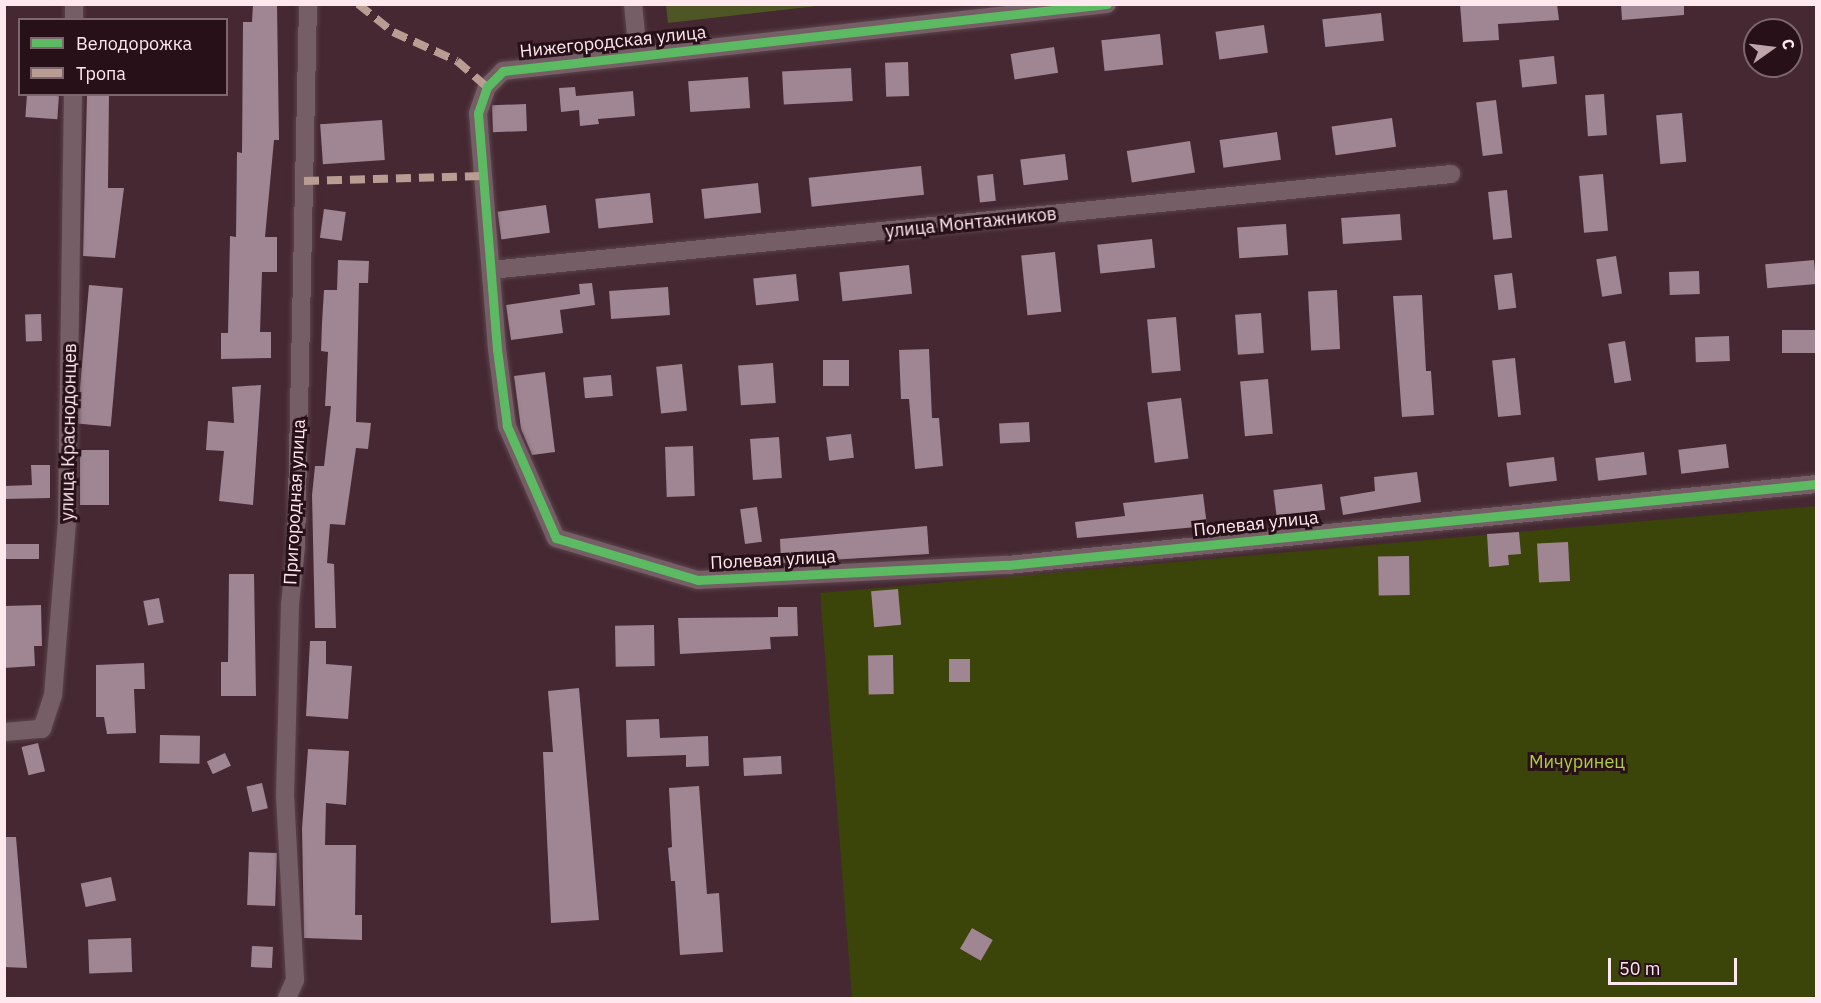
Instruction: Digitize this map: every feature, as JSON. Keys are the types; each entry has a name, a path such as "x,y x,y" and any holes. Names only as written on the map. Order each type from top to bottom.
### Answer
{"street":[{"name":"Пригородная улица","path":"287,999 295,980 285,784 290,605 296,546 308,4"},
{"path":"633,4 638,54"},
{"name":"Нижегородская улица","path":"698,580 556,538 507,426 478,113 487,87 503,71 638,54 1107,4"},
{"name":"улица Краснодонцев","path":"4,732 42,729 53,696 68,523 73,96"},
{"name":"улица Монтажников","path":"491,270 1451,174"},
{"name":"Полевая улица","path":"698,580 1008,565 1816,484"}],"green space":[{"path":"666,4 826,5 668,23"},
{"name":"Мичуринец","path":"1816,506 1816,998 852,998 820,593"}],"building":[{"path":"253,4 277,4 279,140 274,140 265,237 277,237 277,272 262,272 260,332 271,332 271,358 221,359 221,333 228,333 230,236 236,237 237,152 242,153 243,22 252,22"},
{"path":"1460,4 1557,4 1559,20 1498,24 1499,40 1463,42"},
{"path":"1621,4 1684,4 1684,15 1622,20"},
{"path":"1381,13 1384,41 1325,47 1322,19"},
{"path":"1264,25 1268,53 1219,60 1215,32"},
{"path":"1160,34 1163,65 1105,71 1101,40"},
{"path":"1054,47 1058,73 1015,80 1011,54"},
{"path":"1554,56 1557,84 1522,88 1519,60"},
{"path":"908,62 909,96 886,97 885,63"},
{"path":"851,68 853,101 784,105 782,72"},
{"path":"748,77 750,108 690,112 688,81"},
{"path":"575,87 576,96 633,91 635,116 598,119 599,124 580,126 579,110 561,112 559,88"},
{"path":"1604,94 1607,135 1588,136 1585,95"},
{"path":"27,96 59,96 57,119 25,117"},
{"path":"87,96 109,96 108,188 124,188 115,258 83,256"},
{"path":"1496,100 1503,154 1483,156 1476,102"},
{"path":"526,104 527,131 493,132 492,105"},
{"path":"1682,113 1686,162 1660,164 1656,115"},
{"path":"1392,118 1396,147 1336,155 1332,126"},
{"path":"382,120 385,160 323,164 320,124"},
{"path":"1277,132 1281,160 1223,168 1220,140"},
{"path":"1190,141 1195,173 1132,183 1127,151"},
{"path":"1065,154 1068,180 1024,185 1020,159"},
{"path":"921,166 924,195 812,207 809,178"},
{"path":"993,174 996,201 980,203 977,176"},
{"path":"1603,174 1608,231 1584,233 1579,176"},
{"path":"758,183 761,213 704,219 701,189"},
{"path":"1507,190 1512,238 1493,240 1488,192"},
{"path":"650,193 653,223 598,229 595,199"},
{"path":"546,205 550,233 501,240 497,212"},
{"path":"324,209 346,212 342,241 320,238"},
{"path":"1400,214 1402,240 1343,244 1341,218"},
{"path":"1286,224 1288,255 1239,258 1237,227"},
{"path":"1152,239 1155,268 1100,274 1097,245"},
{"path":"1055,252 1061,312 1027,315 1021,256"},
{"path":"1616,256 1622,294 1602,297 1596,259"},
{"path":"338,260 369,261 368,283 359,283 356,422 371,423 368,449 356,448 345,525 330,524 327,563 334,564 336,628 315,628 312,495 315,466 324,466 331,406 325,406 328,352 321,351 324,290 337,290"},
{"path":"1814,260 1816,284 1767,288 1765,264"},
{"path":"909,265 912,294 842,301 839,272"},
{"path":"1699,271 1700,294 1670,295 1669,272"},
{"path":"1512,273 1516,308 1498,310 1494,275"},
{"path":"796,274 799,301 756,305 753,278"},
{"path":"592,283 595,305 560,310 563,333 511,340 506,305 580,294 579,284"},
{"path":"89,285 123,288 111,426 77,423"},
{"path":"668,287 670,315 611,319 609,291"},
{"path":"1337,290 1340,349 1311,350 1308,292"},
{"path":"1422,295 1426,371 1431,371 1434,415 1402,417 1393,296"},
{"path":"1261,313 1264,353 1238,355 1235,315"},
{"path":"41,314 42,341 26,342 25,315"},
{"path":"1176,317 1181,371 1152,373 1147,320"},
{"path":"1782,330 1816,330 1816,353 1782,353"},
{"path":"1729,336 1730,361 1696,362 1695,337"},
{"path":"1625,341 1631,381 1614,383 1608,344"},
{"path":"929,349 932,418 939,418 943,466 915,469 909,399 901,399 899,350"},
{"path":"1515,358 1521,415 1498,417 1492,360"},
{"path":"823,360 849,360 849,386 823,386"},
{"path":"773,363 776,403 741,405 738,365"},
{"path":"682,364 687,411 661,413 656,367"},
{"path":"545,372 555,452 532,455 521,429 514,376"},
{"path":"611,375 613,396 585,398 583,377"},
{"path":"1268,379 1273,434 1245,436 1240,381"},
{"path":"261,385 253,505 219,501 224,451 206,450 208,421 234,423 232,387"},
{"path":"1181,398 1188,459 1155,463 1147,402"},
{"path":"1029,422 1030,442 1000,444 999,424"},
{"path":"851,434 854,458 829,461 826,437"},
{"path":"779,437 782,478 753,480 750,439"},
{"path":"1726,444 1729,468 1681,474 1678,450"},
{"path":"693,446 695,496 667,497 665,447"},
{"path":"80,450 109,450 109,505 80,505"},
{"path":"1644,452 1647,475 1598,481 1595,458"},
{"path":"1554,457 1557,481 1509,487 1506,463"},
{"path":"31,465 50,465 50,498 4,499 4,486 32,485"},
{"path":"1417,472 1421,502 1343,515 1340,497 1375,491 1374,477"},
{"path":"1322,484 1325,510 1277,516 1273,490"},
{"path":"1203,494 1207,526 1077,538 1075,522 1125,516 1123,503"},
{"path":"757,507 762,542 745,544 740,509"},
{"path":"927,526 929,554 781,563 780,539"},
{"path":"1519,532 1521,554 1508,555 1509,565 1489,567 1487,534"},
{"path":"1568,542 1570,581 1539,583 1537,544"},
{"path":"4,544 39,544 39,559 4,559"},
{"path":"1409,556 1410,595 1379,596 1378,557"},
{"path":"229,574 254,574 256,696 221,696 221,662 228,662"},
{"path":"898,589 901,625 874,627 871,591"},
{"path":"159,598 164,623 148,626 143,601"},
{"path":"41,605 42,646 34,646 35,666 4,668 4,606"},
{"path":"778,607 797,607 798,636 770,637 771,649 680,654 678,618 778,617"},
{"path":"654,625 655,666 616,667 615,626"},
{"path":"310,641 326,641 326,664 352,666 348,719 306,716"},
{"path":"868,655 893,655 894,694 869,694"},
{"path":"949,659 970,659 970,682 949,682"},
{"path":"144,663 145,689 134,689 136,733 107,734 104,717 96,717 96,665"},
{"path":"579,688 599,920 551,923 543,752 553,752 548,691"},
{"path":"659,719 660,738 708,736 709,766 686,767 686,755 627,757 626,720"},
{"path":"160,735 200,736 200,764 160,763"},
{"path":"38,743 45,771 29,775 22,747"},
{"path":"308,749 349,751 346,805 326,803 325,845 356,845 355,915 362,915 362,940 304,938 302,828"},
{"path":"225,753 231,766 213,774 207,761"},
{"path":"781,756 782,774 744,776 743,758"},
{"path":"262,783 268,808 252,812 246,787"},
{"path":"699,786 707,894 719,893 723,952 680,955 675,881 671,881 668,848 672,847 669,788"},
{"path":"4,837 16,837 27,968 4,967"},
{"path":"249,852 277,853 275,906 247,905"},
{"path":"111,877 116,900 86,907 81,883"},
{"path":"972,928 993,940 981,961 960,949"},
{"path":"131,938 132,972 89,973 88,940"},
{"path":"252,946 273,947 272,968 251,967"}],"marked path":[{"path":"358,4 393,32 457,61 487,87"},
{"path":"304,181 483,176"}],"cycle path":[{"path":"1107,4 503,71 487,87 478,113 497,349 507,426 556,538 698,580 1008,565 1816,484"}]}
